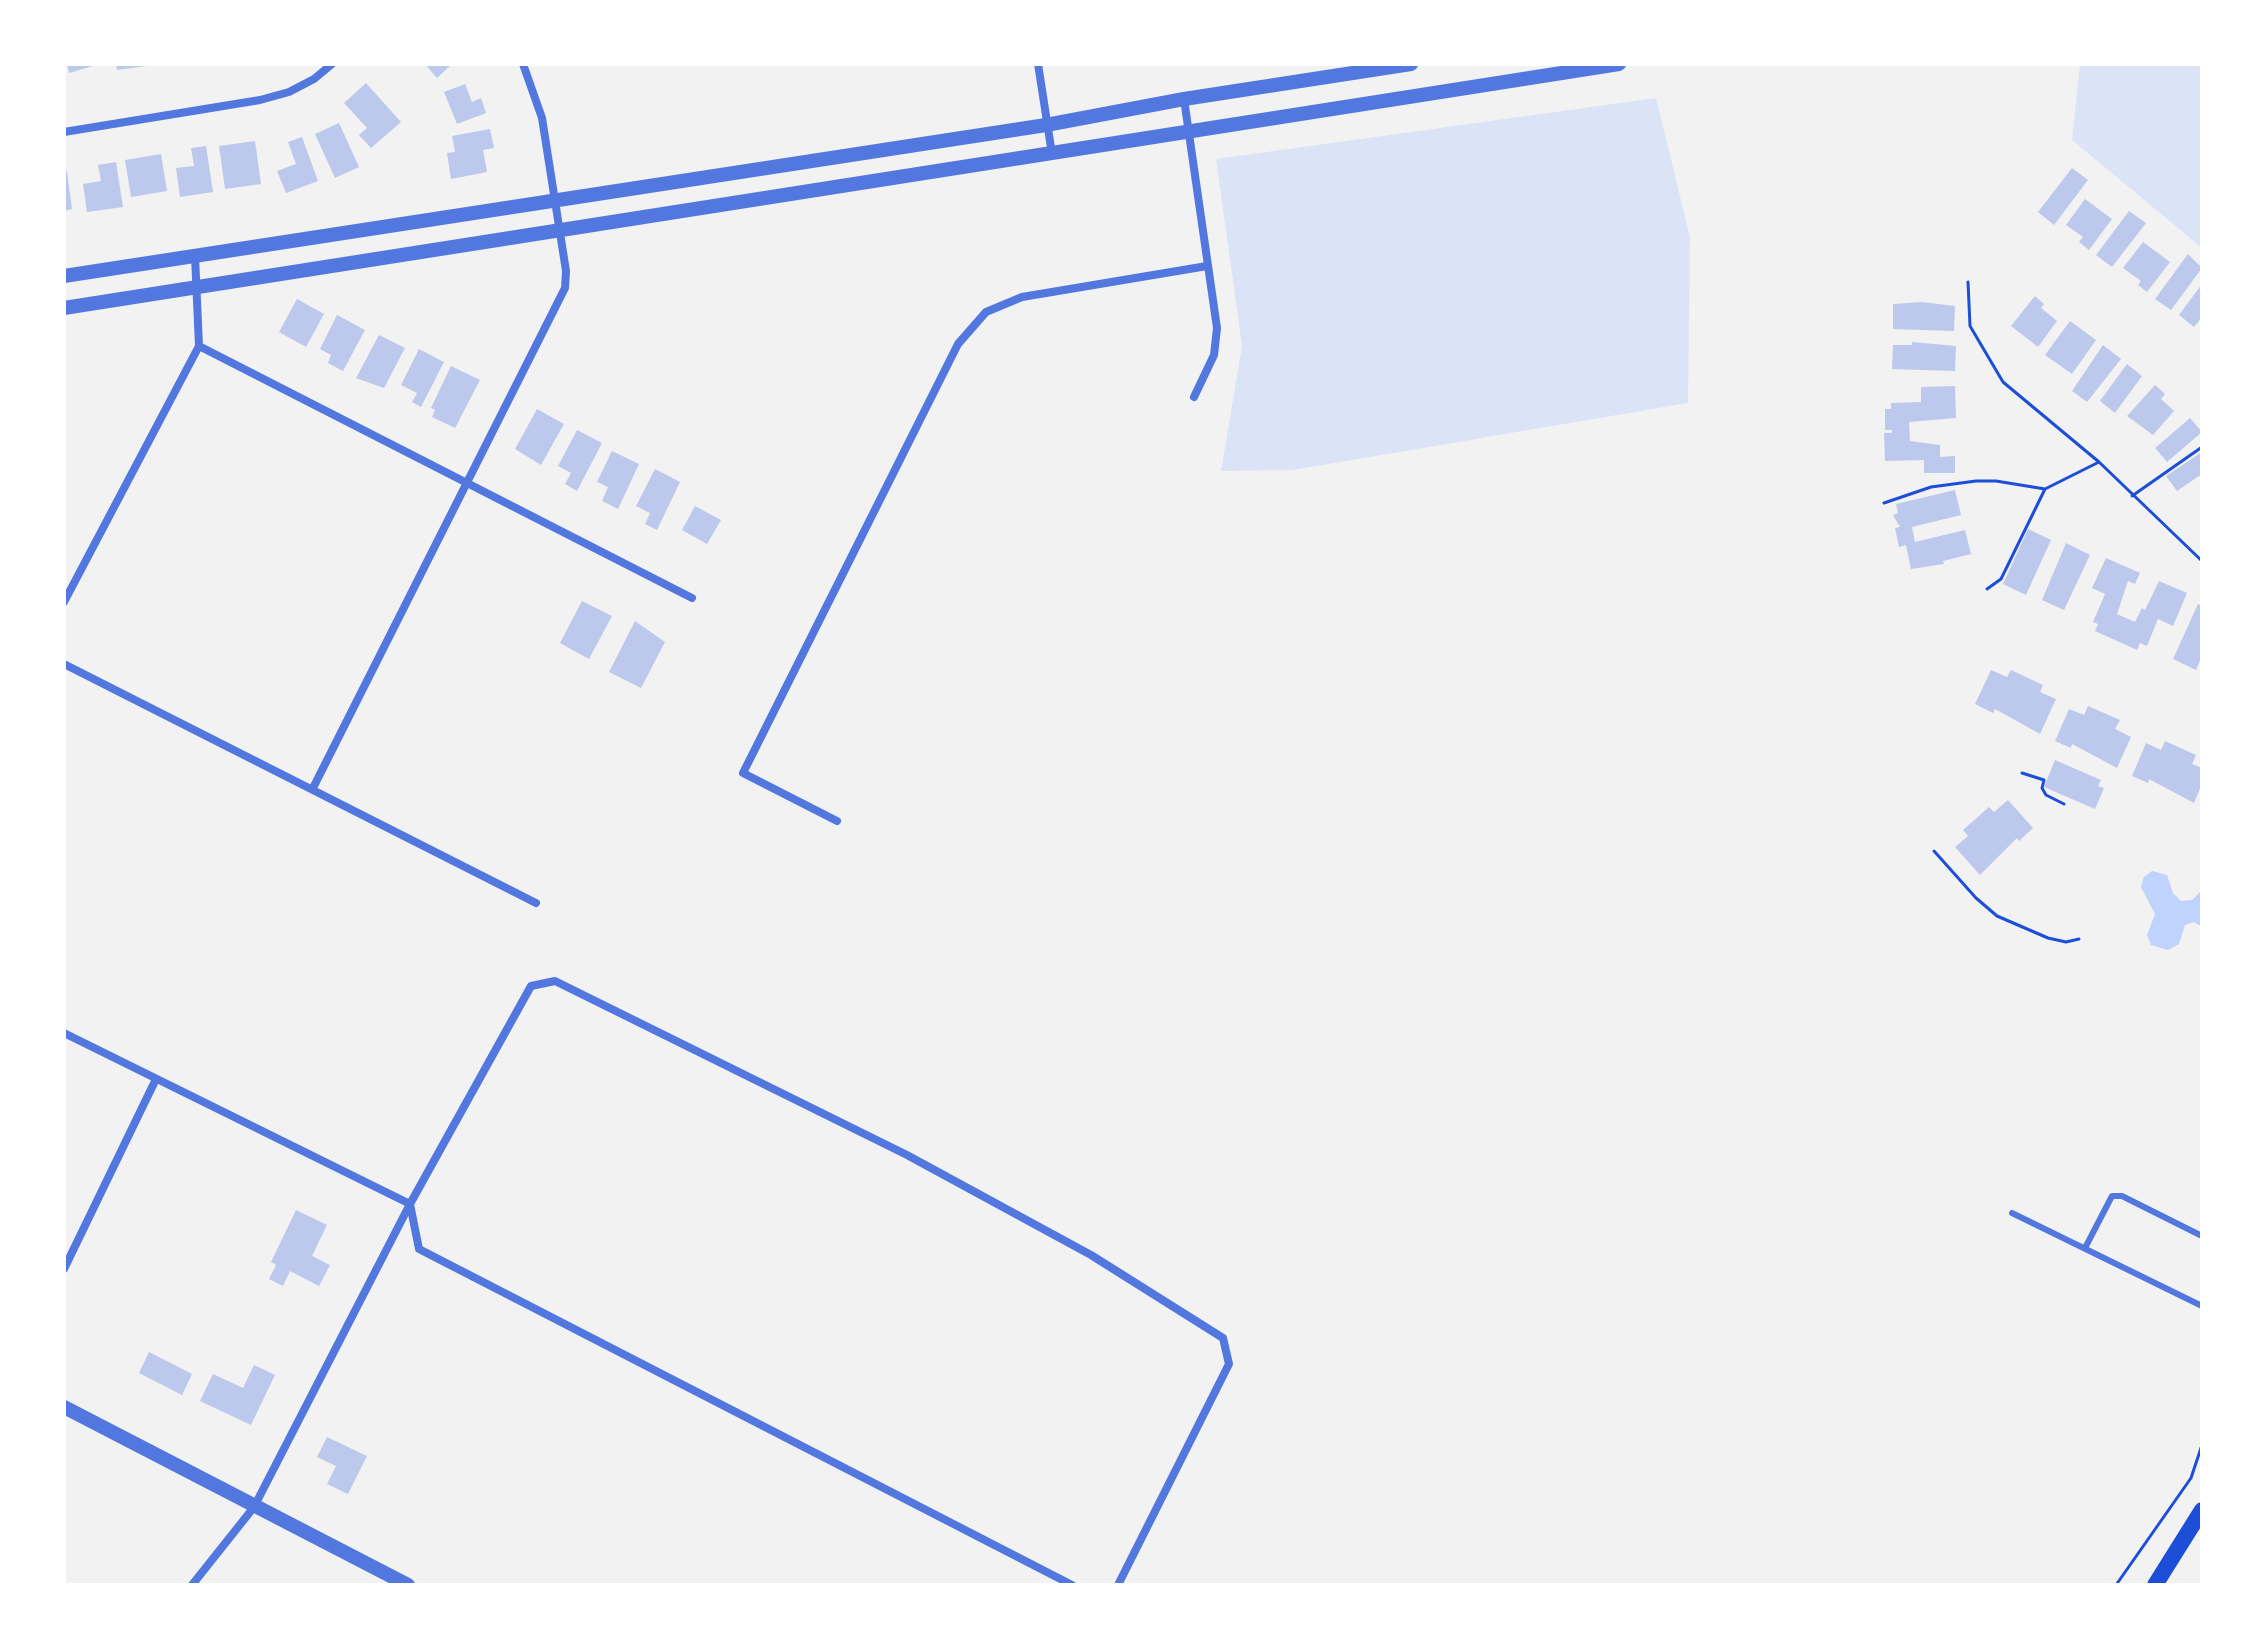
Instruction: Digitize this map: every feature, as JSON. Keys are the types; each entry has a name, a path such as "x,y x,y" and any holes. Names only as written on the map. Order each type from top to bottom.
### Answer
{"main road":[{"path":"2155,1585 2202,1510"}],"street":[{"path":"64,132 260,100 289,92 314,79 332,64"},
{"path":"313,788 565,288 566,271 542,118 523,64"},
{"path":"1038,64 1052,154"},
{"path":"64,276 1046,125 1184,99 1411,64"},
{"path":"64,308 1619,64"},
{"path":"1184,99 1217,342 1209,369 1194,397"},
{"path":"64,602 199,346 195,256"},
{"path":"837,821 743,773 958,344 975,321 1012,301 1207,266"},
{"path":"199,346 692,598"},
{"path":"64,664 536,903"},
{"path":"192,1585 254,1507 410,1204 531,986 555,981 907,1155 1091,1255 1223,1338 1229,1364 1118,1585"},
{"path":"64,1033 410,1204"},
{"path":"64,1269 156,1079"},
{"path":"410,1204 419,1249 1072,1585"},
{"path":"64,1407 408,1585"}],"lane":[{"path":"2085,1248 2112,1196 2122,1196 2202,1236"},
{"path":"2012,1213 2202,1306"}],"path":[{"path":"1968,282 1970,326 1994,371 2012,391 2099,462 2202,561"},
{"path":"2132,496 2202,447"},
{"path":"1884,503 1931,487 1976,481 2045,489 2099,462"},
{"path":"1987,589 2001,579 2045,489"},
{"path":"2022,773 2044,780 2042,788 2046,795 2064,804"},
{"path":"1934,851 1976,898 1997,916 2048,938 2066,942 2079,939"},
{"path":"2116,1585 2191,1478 2202,1445"}],"shaded area":[{"path":"2080,64 2202,64 2202,248 2072,140"},
{"path":"1656,98 1690,237 1688,403 1293,470 1221,471 1242,346 1216,159"}],"water":[{"path":"2152,871 2167,875 2173,893 2181,901 2192,900 2202,890 2202,927 2194,922 2185,925 2179,944 2168,950 2151,945 2147,935 2155,914 2141,887 2144,877"}],"building":[{"path":"67,64 93,64 93,66 69,73"},
{"path":"116,64 147,64 147,66 117,70"},
{"path":"425,64 452,64 437,78"},
{"path":"366,83 401,122 371,148 359,135 367,128 344,103"},
{"path":"465,84 472,102 481,98 486,113 457,124 444,92"},
{"path":"339,123 359,167 335,178 315,134"},
{"path":"490,129 494,148 483,150 487,172 451,179 447,153 455,152 452,136"},
{"path":"302,137 318,181 286,193 277,171 296,164 288,142"},
{"path":"255,141 261,184 225,189 219,146"},
{"path":"206,146 213,192 180,197 176,168 194,166 191,148"},
{"path":"161,154 167,191 131,197 125,160"},
{"path":"116,162 123,207 87,212 83,184 101,181 98,165"},
{"path":"2072,168 2088,180 2054,225 2038,212"},
{"path":"67,171 72,209 64,211 64,172"},
{"path":"2085,199 2112,219 2089,250 2079,242 2083,237 2066,225"},
{"path":"2129,211 2146,223 2112,267 2096,255"},
{"path":"2143,242 2170,262 2147,292 2138,285 2141,281 2123,268"},
{"path":"2188,254 2202,268 2171,310 2155,299"},
{"path":"2202,284 2202,317 2194,327 2179,315"},
{"path":"2035,296 2044,304 2041,308 2057,321 2038,347 2011,326"},
{"path":"297,299 324,314 306,347 279,332"},
{"path":"1922,302 1955,306 1954,331 1893,329 1893,304"},
{"path":"337,315 365,330 343,371 328,363 331,355 320,349"},
{"path":"2070,321 2096,340 2072,374 2045,355"},
{"path":"379,335 405,348 384,388 356,378"},
{"path":"1912,342 1956,346 1955,371 1892,369 1893,345 1912,345"},
{"path":"2103,345 2121,359 2087,402 2072,391"},
{"path":"419,349 444,362 421,407 412,402 417,393 401,385"},
{"path":"2127,364 2142,376 2115,413 2100,401"},
{"path":"451,366 480,380 455,428 432,417 435,410 431,408"},
{"path":"2155,385 2165,394 2161,399 2174,411 2153,435 2127,416"},
{"path":"1955,386 1956,418 1909,422 1910,441 1940,445 1940,457 1955,456 1955,473 1924,473 1924,460 1885,461 1884,433 1892,433 1892,430 1885,430 1885,409 1891,409 1891,403 1921,402 1921,387"},
{"path":"537,409 564,424 541,465 515,449"},
{"path":"2190,418 2202,432 2167,462 2155,448"},
{"path":"577,430 602,443 577,491 565,484 571,473 558,466"},
{"path":"612,451 639,464 618,509 602,501 608,487 597,482"},
{"path":"2202,452 2202,474 2177,491 2166,476"},
{"path":"655,469 680,482 657,530 645,524 650,513 636,506"},
{"path":"1955,490 1961,515 1912,527 1915,542 1965,530 1971,554 1943,561 1944,564 1911,569 1906,545 1899,547 1895,528 1900,527 1893,515 1898,513 1896,504"},
{"path":"695,506 721,520 707,544 682,530"},
{"path":"2028,529 2051,540 2026,595 2003,584"},
{"path":"2066,543 2090,555 2064,610 2042,600"},
{"path":"2106,558 2140,573 2135,584 2128,581 2117,614 2135,622 2142,608 2145,610 2159,581 2187,593 2173,626 2158,619 2147,646 2140,643 2137,650 2095,631 2098,624 2093,622 2105,594 2092,588"},
{"path":"582,601 612,616 589,659 560,643"},
{"path":"2198,604 2202,606 2202,656 2196,670 2173,659"},
{"path":"635,621 665,642 641,688 609,672"},
{"path":"1991,670 2007,677 2011,670 2043,685 2040,692 2056,699 2040,734 1995,709 1993,713 1975,704"},
{"path":"2088,706 2120,720 2115,729 2131,737 2117,768 2072,744 2071,748 2055,741 2069,709 2084,715"},
{"path":"2165,741 2196,755 2192,764 2202,768 2202,784 2194,803 2149,779 2148,783 2132,776 2146,743 2161,750"},
{"path":"2055,760 2101,780 2098,786 2104,788 2095,809 2044,787"},
{"path":"2008,800 2033,828 2019,841 2017,838 1980,875 1955,847 1968,836 1963,830 1989,807 1994,812"},
{"path":"296,1210 327,1225 312,1256 330,1265 319,1286 290,1271 283,1286 269,1279 276,1265 271,1262"},
{"path":"149,1352 192,1374 182,1395 139,1373"},
{"path":"254,1365 275,1375 251,1425 200,1401 213,1374 243,1388"},
{"path":"327,1437 367,1456 348,1494 327,1484 336,1466 317,1457"}]}
